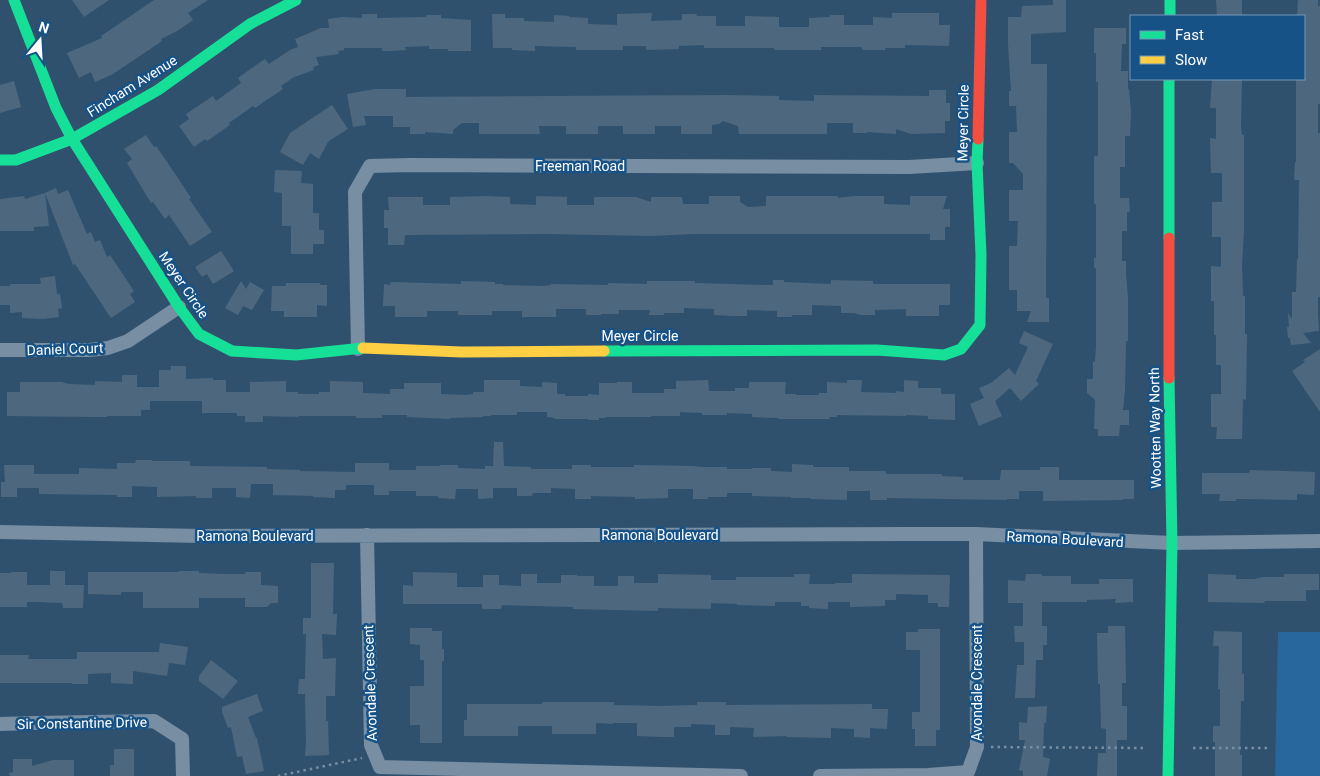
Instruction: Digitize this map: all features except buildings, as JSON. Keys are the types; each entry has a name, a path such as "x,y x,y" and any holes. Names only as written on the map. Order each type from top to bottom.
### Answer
{"street":[{"name":"Meyer Circle","path":"14,0 56,108 72,139 179,307 199,334 232,350 296,355 358,349 461,352 877,350 944,355 961,350 980,325 981,255 977,163 981,0"},
{"name":"Fincham Avenue","path":"0,160 16,160 72,139 158,90 250,24 296,0"},
{"path":"1170,0 1170,15"},
{"name":"Wootten Way North","path":"1168,776 1172,543 1169,400 1169,80"},
{"name":"Freeman Road","path":"358,349 355,192 370,166 909,167 977,163"},
{"name":"Daniel Court","path":"0,350 89,350 108,348 128,341 179,307"},
{"name":"Ramona Boulevard","path":"0,532 202,536 976,534 1172,543 1320,541"},
{"name":"Avondale Crescent","path":"820,776 928,775 968,772 977,747 976,534"},
{"name":"Avondale Crescent","path":"367,536 371,745 380,767 741,776"},
{"name":"Sir Constantine Drive","path":"0,724 154,721 182,739 182,776"}],"path":[{"path":"977,747 1144,748"},
{"path":"1193,748 1270,748"},
{"path":"278,776 375,755"}],"shaded area":[{"path":"1278,632 1320,632 1320,776 1275,776"}],"traffic: fast":[{"path":"14,0 56,108 72,139 179,307 199,334 232,351 296,355 363,348"},
{"path":"0,160 16,160 72,139 158,90 250,24 296,0"},
{"path":"1170,0 1170,15"},
{"path":"1169,80 1169,238"},
{"path":"604,351 877,350 944,355 961,349 980,325 981,255 977,163 978,139"},
{"path":"1168,776 1172,543 1169,378"}],"traffic: slow":[{"path":"363,348 461,352 604,351"}],"traffic: jam":[{"path":"978,139 981,0"},
{"path":"1169,238 1169,378"}]}
